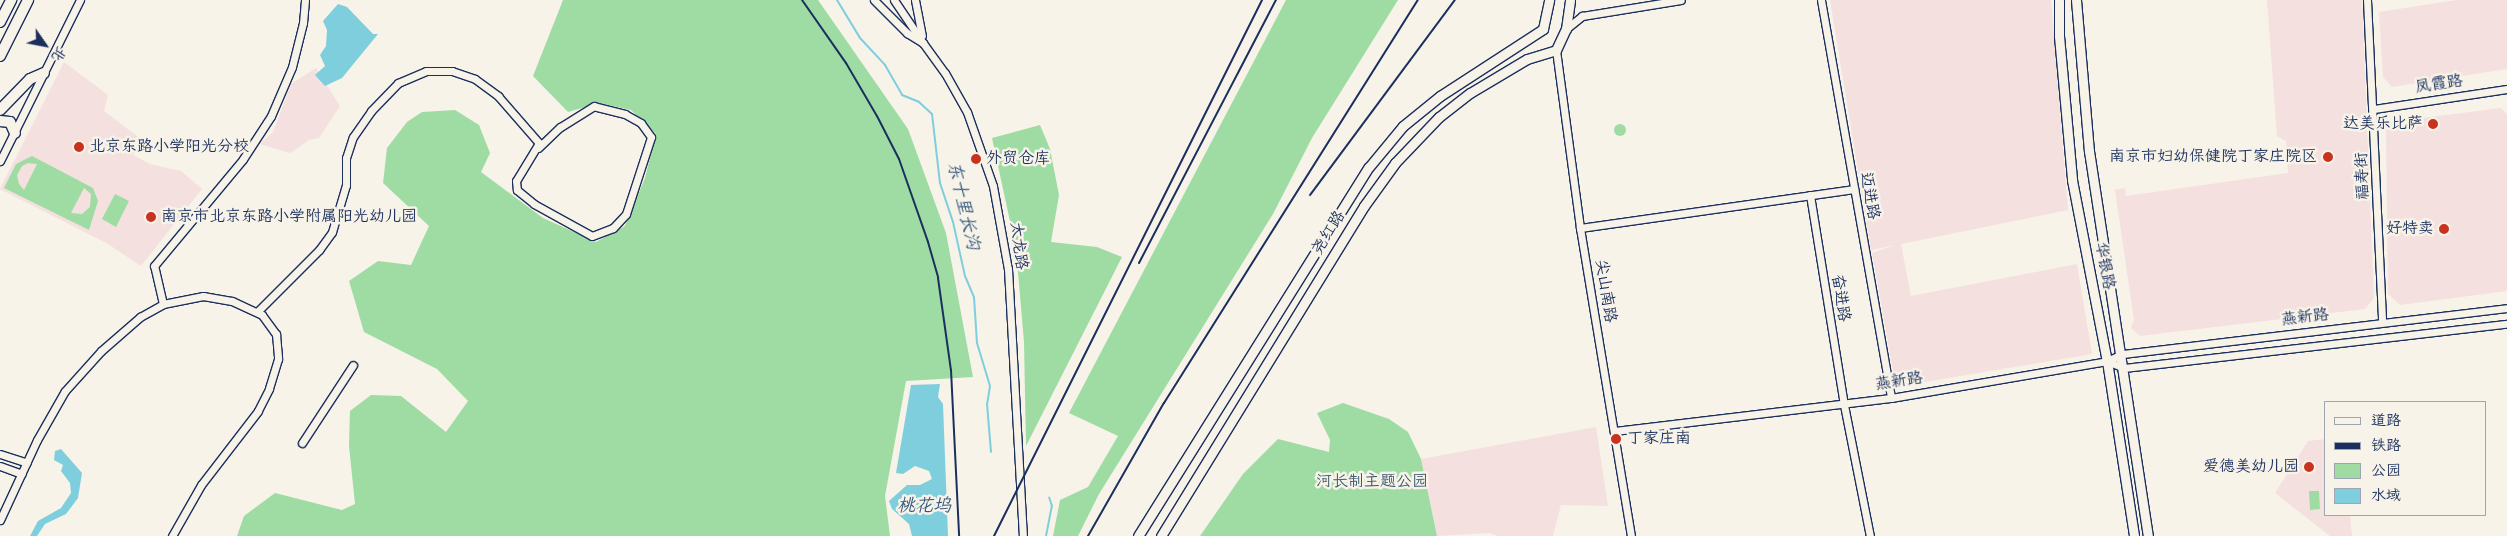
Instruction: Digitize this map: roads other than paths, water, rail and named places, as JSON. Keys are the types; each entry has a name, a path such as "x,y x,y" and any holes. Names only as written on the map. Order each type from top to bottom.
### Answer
{"highway":[{"path":"0,22 11,0"},
{"path":"0,56 28,0"},
{"path":"0,110 30,79 44,74"},
{"path":"0,121 10,122 15,132"}],"main road":[{"name":"尧红路","path":"1138,536 1369,167 1403,126 1440,96 1543,29 1549,0"},
{"path":"1556,50 1566,29 1570,0"},
{"name":"华银路","path":"2059,0 2059,36 2072,180 2107,361 2134,536"},
{"name":"华银路","path":"2076,0 2089,151 2122,354 2148,536"},
{"name":"尧红路","path":"1161,536 1364,206 1395,163 1439,117 1470,93 1527,59 1556,50"}],"street":[{"path":"0,162 80,0"},
{"path":"163,304 154,266 243,159 271,116 292,67 304,22 305,0"},
{"name":"太龙路","path":"874,0 923,43 952,85 973,128 994,186 1003,233 1023,536"},
{"path":"894,0 923,43"},
{"path":"915,0 923,43"},
{"path":"1566,29 1582,16 1681,0"},
{"name":"迈进路","path":"1821,0 1891,398"},
{"name":"福寿街","path":"2367,0 2374,109 2382,322"},
{"name":"尖山南路","path":"1556,50 1580,228 1631,536"},
{"path":"257,312 319,250 332,232 344,190 346,158 353,137 371,111 398,83 426,71 452,71 474,79 498,96 539,143 538,148 516,181 517,190 534,204 592,236 600,236 626,214 651,137 641,123 625,114 594,106 560,127 538,148"},
{"name":"凤霞路","path":"2374,109 2507,89"},
{"path":"1580,228 1854,189"},
{"name":"奋进路","path":"1810,195 1844,404 1870,536"},
{"path":"0,520 27,463 65,392 101,351 140,317 163,304 203,296 232,301 257,312 276,334 278,359 269,389 258,410 188,503 172,536"},
{"name":"燕新路","path":"1614,431 1891,398 2107,361 2122,354 2507,308"},
{"name":"燕新路","path":"2107,361 2124,368 2507,324"},
{"path":"302,442 353,365"},
{"path":"0,454 27,463"},
{"path":"0,466 22,474"}],"water":[{"path":"338,4 347,7 373,34 378,34 342,78 325,86 315,75 325,66 320,55 326,46 327,30 323,21"},
{"name":"桃花坞","path":"940,384 938,397 943,404 948,536 912,536 909,524 892,509 889,501 907,485 920,485 932,479 929,471 915,466 903,474 896,473 911,385"},
{"path":"61,449 82,473 78,498 66,514 45,524 37,536 30,536 38,521 61,508 71,493 70,483 61,471 63,465 54,460 55,451"}],"waterway":[{"name":"东十里长沟","path":"837,0 860,38 885,65 902,95 919,102 932,114 940,183 953,222 965,276 974,297 977,343 990,386 987,404 991,452"},
{"name":"东十里长沟","path":"1046,536 1052,506 1049,497"}],"railway":[{"path":"802,0 846,63 877,116 899,159 928,242 938,278 951,370 959,536"},
{"path":"994,536 1262,0"},
{"path":"1139,263 1276,0"},
{"path":"1088,536 1164,403 1418,0"},
{"path":"1310,195 1455,0"}],"place":[{"name":"达美乐比萨","path":"2433,124"},
{"name":"北京东路小学阳光分校","path":"79,147"},
{"name":"南京市妇幼保健院丁家庄院区","path":"2328,157"},
{"name":"外贸仓库","path":"976,159"},
{"name":"南京市北京东路小学附属阳光幼儿园","path":"151,217"},
{"name":"好特卖","path":"2444,229"},
{"name":"丁家庄南","path":"1616,439"},
{"name":"爱德美幼儿园","path":"2309,467"}],"park label":[{"name":"河长制主题公园","path":"1372,482"}]}
